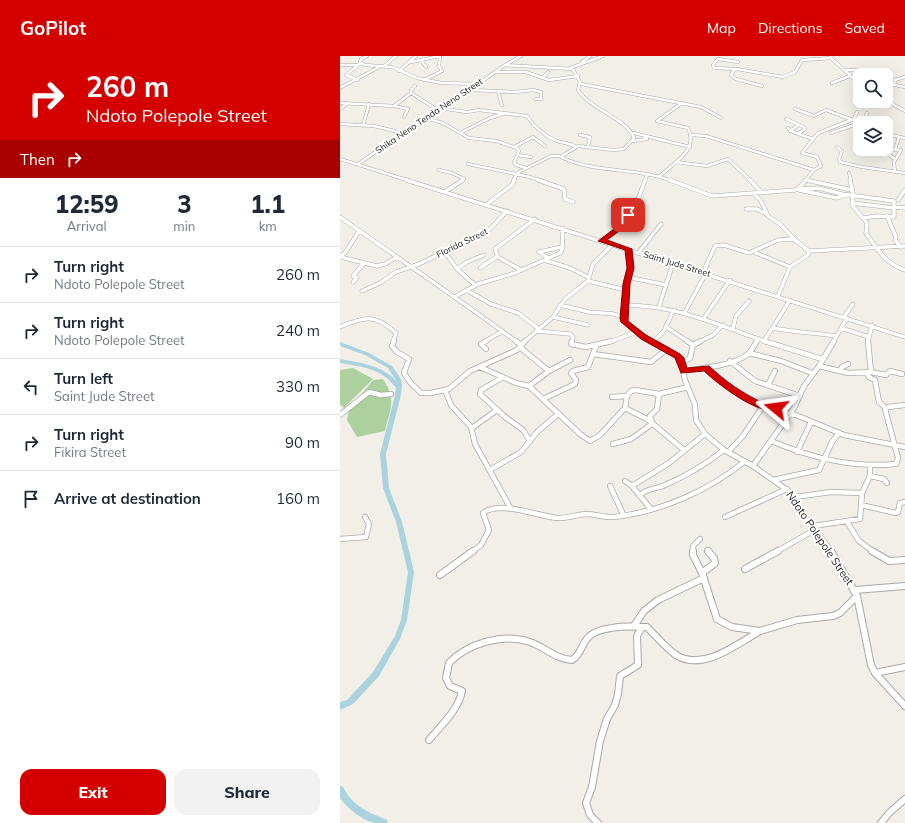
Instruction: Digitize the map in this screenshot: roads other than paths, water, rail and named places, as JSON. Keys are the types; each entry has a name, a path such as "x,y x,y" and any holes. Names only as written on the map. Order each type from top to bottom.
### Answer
{"street":[{"path":"358,80 346,75 360,64 360,60 367,56"},
{"path":"384,66 396,56"},
{"path":"399,71 416,56"},
{"path":"411,62 440,56 439,66 442,72 424,80"},
{"name":"Shika Neno Tenda Neno Street","path":"358,164 403,133 429,119 473,90 479,84 521,56"},
{"path":"581,64 590,56"},
{"path":"502,71 509,64 571,68 603,56"},
{"path":"738,62 718,59 712,67 736,69 783,77 795,72 802,60 830,57 852,77 832,83"},
{"path":"391,60 396,60"},
{"path":"421,60 426,67"},
{"path":"340,64 384,66 424,80 448,84 479,84"},
{"path":"340,88 358,80 381,66"},
{"path":"571,68 578,76 581,84 579,92 594,107 627,126 634,133 690,147"},
{"path":"736,69 731,75 734,78 762,86"},
{"path":"846,70 853,70"},
{"path":"496,72 526,72 552,80 578,76"},
{"path":"543,78 548,72"},
{"path":"905,77 895,80 894,85 905,88"},
{"path":"581,84 704,108 721,118"},
{"path":"394,106 411,94 414,86"},
{"path":"473,90 498,92 533,90 541,92 541,98 535,99"},
{"path":"498,92 502,104"},
{"path":"411,94 427,102 436,109 428,117 429,119"},
{"path":"340,103 394,106 408,109 404,117"},
{"path":"340,109 348,103"},
{"path":"660,176 690,147 692,140 688,128 657,121 682,103"},
{"path":"363,126 369,104"},
{"path":"893,104 905,112"},
{"path":"429,119 446,109 467,112 479,110 527,116 533,126 551,138 573,144 576,147"},
{"path":"795,109 814,116 826,110 852,120"},
{"path":"797,189 814,170 821,166 818,159 802,153 818,133 852,120 856,116 857,112"},
{"path":"460,133 490,118 505,114"},
{"path":"429,119 443,123 469,138 496,141 519,149 514,162 516,165 526,168"},
{"path":"786,119 804,127 805,129 798,134"},
{"path":"340,124 374,126 403,133"},
{"path":"340,128 347,125"},
{"path":"797,126 789,129 798,134 814,139"},
{"path":"831,133 853,126"},
{"path":"561,157 576,147 588,146 621,150 626,148 632,141 634,133"},
{"path":"580,135 590,137 588,146"},
{"path":"632,141 647,139 641,135"},
{"path":"691,135 706,136 814,170"},
{"path":"514,148 525,140 533,137 546,146"},
{"path":"893,137 905,138"},
{"path":"899,137 895,150 905,151"},
{"path":"837,147 842,152 839,159 840,162 905,173"},
{"path":"896,172 894,166 895,159 901,150"},
{"path":"517,155 531,157"},
{"path":"487,204 509,189 514,182 516,174 553,156 561,157 570,162 582,165 660,176 712,196 818,188 845,195 898,200"},
{"path":"891,156 895,159"},
{"name":"Saint Jude Street","path":"340,159 730,280 905,337"},
{"path":"676,162 707,166 728,160 737,166 761,192"},
{"path":"468,164 530,177 563,189 564,199 573,202"},
{"path":"439,170 452,173 464,179 446,191"},
{"path":"848,173 853,196 852,203 867,223 866,233 890,264 905,270"},
{"path":"602,241 620,227 625,221 632,205 639,197 647,175"},
{"path":"806,180 852,190"},
{"path":"797,189 815,194 825,194 834,198 845,195"},
{"path":"864,218 895,216 894,208 905,190"},
{"path":"753,193 761,200 766,214"},
{"path":"852,203 905,208"},
{"path":"874,205 877,216"},
{"path":"746,210 757,209 766,214 790,234 793,239 809,251 903,246"},
{"name":"Florida Street","path":"362,291 380,283 396,272 445,252 488,231 507,211"},
{"path":"887,216 896,237 895,240 903,246"},
{"path":"340,217 521,345 522,349 549,371"},
{"path":"521,270 498,256 496,248 535,219"},
{"path":"639,252 661,224"},
{"path":"454,297 475,285 521,270 560,252 562,250 563,228"},
{"path":"340,256 345,253 359,231"},
{"path":"685,312 706,273 706,266 717,245 724,245 749,253 778,240 793,239"},
{"path":"340,327 364,318 374,318 382,321 396,332 392,346 396,352 409,359 404,373 417,390 424,393 445,390 466,374 503,358 517,350 537,330 553,318 565,299 588,279 592,263 613,244"},
{"path":"562,247 538,252 546,259 570,268 588,279 605,286 626,290"},
{"path":"628,249 631,268 626,290 625,322 637,332 680,358 682,363 687,362 692,356 693,346"},
{"path":"778,296 790,267 804,258 809,251"},
{"path":"445,252 457,269 475,285"},
{"path":"756,253 790,267"},
{"path":"457,269 467,262 484,255"},
{"path":"340,256 364,263 383,265 397,257"},
{"path":"480,268 498,256"},
{"path":"352,282 357,278 353,276 354,274 364,263"},
{"path":"659,307 673,263"},
{"path":"628,277 666,284"},
{"path":"704,318 730,280"},
{"path":"466,290 486,302 518,313 537,330 570,334 573,337 571,343 572,345 596,346 637,332"},
{"path":"732,328 733,320 749,300"},
{"path":"764,341 790,300"},
{"path":"753,466 777,434 782,423 790,415 804,386 841,328 853,304"},
{"path":"626,305 644,305 685,312 764,341 822,359"},
{"path":"560,306 596,313 614,314 624,318"},
{"path":"653,342 666,327 674,310"},
{"path":"553,318 588,325"},
{"path":"693,346 713,335 723,325"},
{"path":"771,441 797,452 855,465 870,466 898,463 886,416 886,408 879,402 875,380 869,378 868,342 872,325"},
{"path":"666,327 693,346"},
{"path":"773,328 798,333 816,333 835,336"},
{"path":"841,328 869,336"},
{"path":"486,349 481,344 501,332"},
{"path":"684,371 706,368 730,361 749,353 759,339"},
{"path":"543,399 575,384 576,380 571,373 573,370 588,367 596,346"},
{"path":"593,354 650,362 667,349"},
{"path":"749,353 782,360 812,373"},
{"path":"529,386 549,371 570,360"},
{"path":"730,361 751,378 800,396"},
{"name":"Ndoto Polepole Street","path":"682,363 688,387 693,398 696,420 705,434 726,451 753,466 787,489 795,497 799,506 839,562 856,593 840,613 832,616 797,620 760,631 732,627 717,619 714,613 703,576 692,551 693,545 700,539"},
{"path":"840,371 842,367 848,364"},
{"path":"818,366 848,373 869,372 886,375 892,371 902,374"},
{"path":"480,367 529,386 583,437 590,441 600,435 625,408 627,396 631,391 635,390 659,394 688,387"},
{"path":"706,368 726,385 763,406 773,407 790,415 796,415 838,433 905,447"},
{"path":"768,385 776,371"},
{"path":"503,377 479,392 497,410 523,430 530,441"},
{"path":"445,390 447,398 455,411 465,419 472,428 473,442 511,509"},
{"path":"340,415 369,392 384,396 390,394"},
{"path":"653,424 650,416 658,407 659,394"},
{"path":"612,397 627,396"},
{"path":"886,408 905,405"},
{"path":"640,495 645,489 660,487 676,480 726,451 743,436 763,406"},
{"path":"625,408 648,419 684,450"},
{"path":"472,428 497,410"},
{"path":"490,470 518,455 546,424 558,414"},
{"path":"797,452 811,422"},
{"path":"614,444 631,439 653,424"},
{"path":"773,480 819,470 832,442 838,433"},
{"path":"632,486 669,463 705,434"},
{"path":"440,575 469,554 484,540 489,530 484,518 484,511 490,507 511,509 558,518 585,514 610,517 624,516 635,514 704,489 734,471 744,462"},
{"path":"745,569 814,528 860,519 862,517 862,493 870,476 870,466"},
{"path":"870,476 884,479 887,483"},
{"path":"625,481 632,486 650,508"},
{"path":"610,486 624,516"},
{"path":"724,517 787,489"},
{"path":"795,497 831,492 862,493"},
{"path":"862,505 896,513 898,512 900,502 905,502"},
{"path":"340,539 366,537 369,524 365,517"},
{"path":"847,522 859,541 880,556 889,560 905,560"},
{"path":"634,626 644,611 658,600 703,576 714,563 714,558 708,550"},
{"path":"905,586 856,593 871,665 875,673 905,706"},
{"path":"428,740 454,710 462,693 460,689 450,686 446,678 447,666 451,660 457,656 491,640 503,639 528,642 561,659 572,660 578,656 585,641 591,635 605,630 634,626 647,627 661,642 682,659 691,661 716,655 760,631"},
{"path":"598,823 587,810 586,800 592,787 600,741 607,719 615,705 620,676 638,666 636,634 642,627"},
{"path":"875,673 905,667"},
{"path":"881,823 889,813 905,799"}],"waterway":[{"path":"340,344 367,354 390,367 398,379 399,387 397,399 383,454 386,488 399,522 411,572 404,620 398,637 376,674 350,702 340,706"},
{"path":"340,361 354,363 380,371 387,375 396,385"},
{"path":"340,790 347,802 352,807 384,823"}]}
